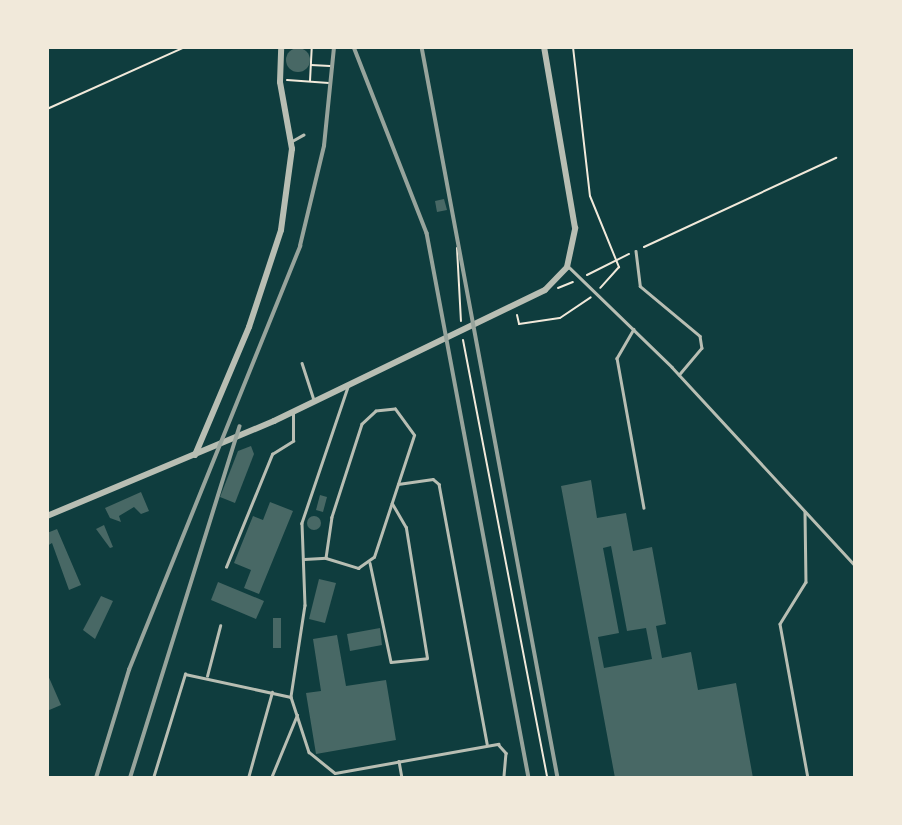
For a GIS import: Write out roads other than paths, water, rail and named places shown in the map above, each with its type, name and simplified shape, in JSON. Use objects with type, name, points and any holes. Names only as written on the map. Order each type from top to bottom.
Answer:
[{"type":"street","points":[[195,455],[268,274],[284,215],[292,141],[279,79],[281,47]]},
{"type":"street","points":[[47,516],[293,412],[461,333],[545,290],[566,267],[575,228],[544,47]]},
{"type":"lane","points":[[292,141],[303,135]]},
{"type":"lane","points":[[636,251],[640,286],[700,336],[702,348],[678,374]]},
{"type":"lane","points":[[566,267],[634,329],[678,374],[855,565]]},
{"type":"lane","points":[[634,329],[617,358],[645,508]]},
{"type":"lane","points":[[302,363],[315,402]]},
{"type":"lane","points":[[348,387],[302,523],[305,605],[292,697],[297,715],[317,765],[335,773],[488,745],[505,748],[503,778]]},
{"type":"lane","points":[[326,558],[332,517],[362,424],[383,408],[405,415],[413,426],[392,504],[370,563],[391,662],[427,658],[407,528],[392,504]]},
{"type":"lane","points":[[226,567],[272,454],[293,441],[293,412]]},
{"type":"lane","points":[[398,484],[433,479],[439,484],[488,745]]},
{"type":"lane","points":[[805,512],[806,582],[780,624],[808,778]]},
{"type":"lane","points":[[304,559],[326,558],[358,568],[370,563]]},
{"type":"lane","points":[[207,676],[220,626]]},
{"type":"lane","points":[[153,778],[184,677],[207,676],[292,697]]},
{"type":"lane","points":[[247,778],[272,692]]},
{"type":"lane","points":[[271,778],[297,715]]},
{"type":"lane","points":[[399,761],[402,778]]},
{"type":"lane","points":[[334,778],[335,773]]},
{"type":"railway","points":[[96,778],[129,670],[300,246],[324,146],[334,47]]},
{"type":"railway","points":[[354,47],[427,233],[529,778]]},
{"type":"railway","points":[[422,47],[558,778]]},
{"type":"railway","points":[[130,778],[239,427]]}]
